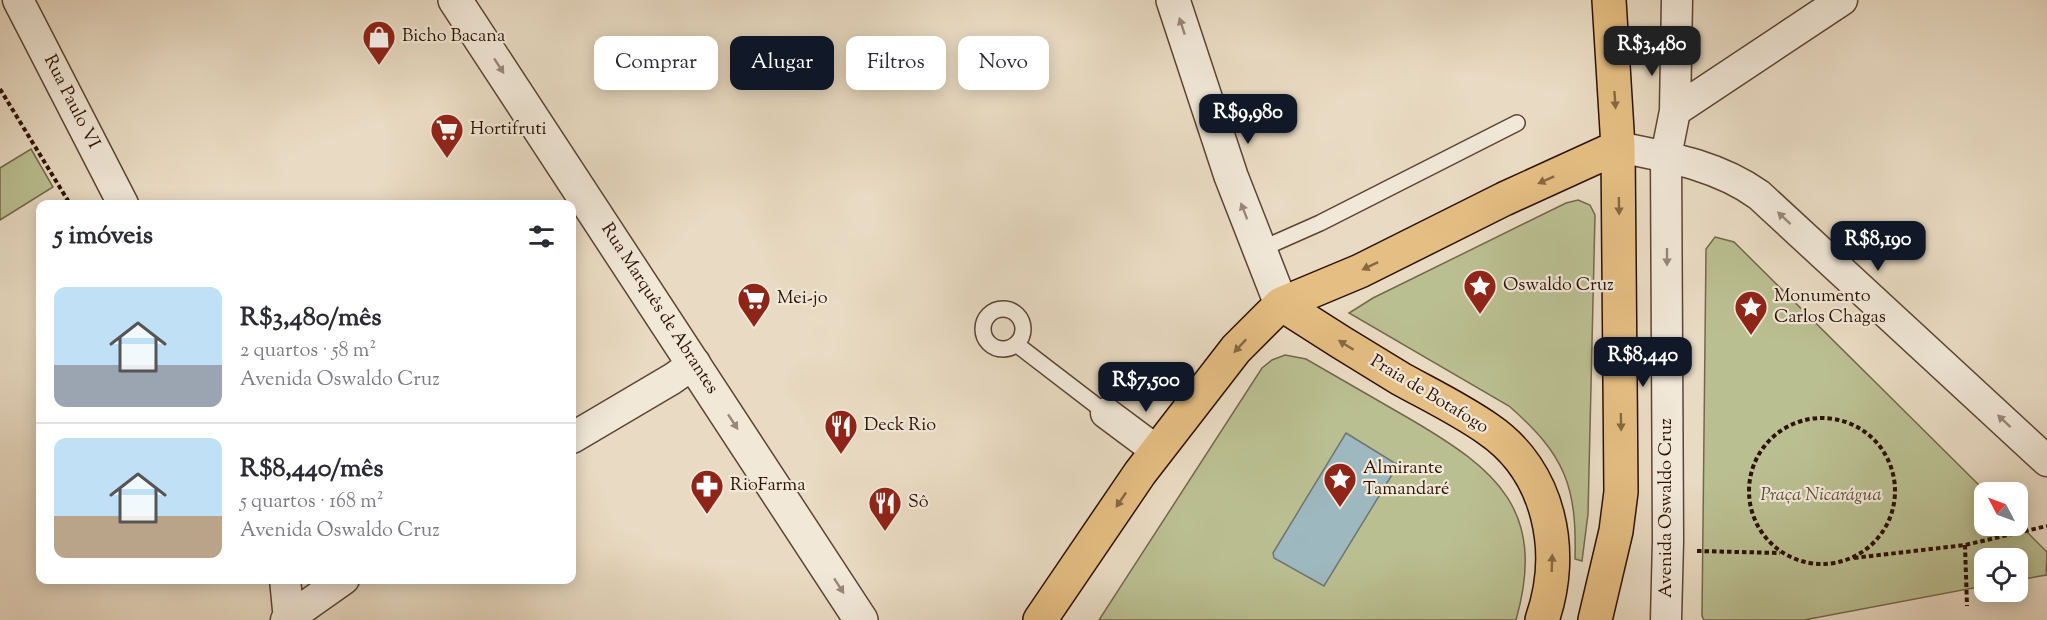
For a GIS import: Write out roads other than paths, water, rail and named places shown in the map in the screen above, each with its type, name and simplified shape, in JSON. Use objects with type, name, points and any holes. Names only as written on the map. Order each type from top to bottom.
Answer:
[{"type":"main road","points":[[1595,620],[1616,531],[1621,492],[1618,147],[1609,0]]},
{"type":"main road","points":[[1041,620],[1157,451],[1236,349],[1281,304],[1360,271],[1504,199],[1618,147]]},
{"type":"main road","name":"Praia de Botafogo","points":[[1281,304],[1371,361],[1489,429],[1522,458],[1541,492],[1552,528],[1553,567],[1542,620]]},
{"type":"street","name":"Rua Paulo VI","points":[[18,0],[121,200]]},
{"type":"street","name":"Rua Marquês de Abrantes","points":[[455,0],[695,363],[861,620]]},
{"type":"street","points":[[1173,0],[1231,176],[1281,304]]},
{"type":"street","name":"Avenida Oswaldo Cruz","points":[[1666,620],[1668,550],[1666,156],[1675,111],[1677,0]]},
{"type":"street","points":[[1675,111],[1842,0]]},
{"type":"street","points":[[1618,147],[1666,156],[1718,171],[1736,179],[1759,195],[2047,461]]},
{"type":"street","points":[[576,436],[695,363]]},
{"type":"street","points":[[1106,413],[1157,451]]},
{"type":"street","points":[[285,584],[288,619]]},
{"type":"street","points":[[288,619],[337,584]]},
{"type":"lane","points":[[1259,250],[1320,223],[1517,123]]},
{"type":"lane","points":[[1016,344],[1106,413]]},
{"type":"water","points":[[1346,433],[1398,465],[1324,586],[1274,558],[1273,553]]},
{"type":"place","name":"Bicho Bacana","points":[[379,66]]},
{"type":"place","name":"Hortifruti","points":[[447,159]]},
{"type":"place","name":"Oswaldo Cruz","points":[[1480,315]]},
{"type":"place","name":"Mei-jo","points":[[754,328]]},
{"type":"place","name":"Monumento Carlos Chagas","points":[[1751,336]]},
{"type":"place","name":"Deck Rio","points":[[841,455]]},
{"type":"place","name":"Almirante Tamandaré","points":[[1340,508]]},
{"type":"place","name":"RioFarma","points":[[707,515]]},
{"type":"place","name":"Sô","points":[[885,532]]},
{"type":"park label","name":"Praça Nicarágua","points":[[1821,496]]}]
